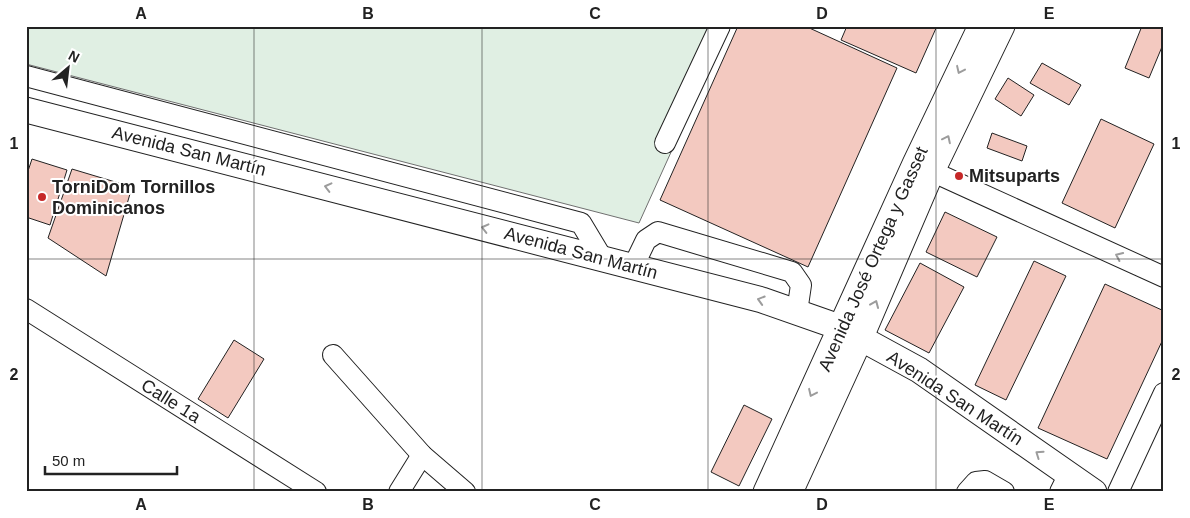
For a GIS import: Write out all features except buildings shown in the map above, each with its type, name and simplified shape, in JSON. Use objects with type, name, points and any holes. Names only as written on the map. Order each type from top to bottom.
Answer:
[{"type":"main road","name":"Avenida José Ortega y Gasset","points":[[790,492],[851,333],[924,167],[981,26]]},
{"type":"main road","name":"Avenida José Ortega y Gasset","points":[[924,167],[1002,26]]},
{"type":"main road","name":"Avenida San Martín","points":[[26,110],[602,258],[762,300],[796,312],[851,333],[919,370],[1064,483],[1094,492]]},
{"type":"main road","name":"Avenida José Ortega y Gasset","points":[[766,492],[851,333]]},
{"type":"street","points":[[665,143],[720,26]]},
{"type":"street","points":[[26,76],[581,223],[602,258]]},
{"type":"street","points":[[924,167],[1164,277]]},
{"type":"street","points":[[633,267],[646,240],[658,232],[792,272],[801,285],[796,312]]},
{"type":"street","name":"Calle 1a","points":[[26,309],[316,492]]},
{"type":"street","points":[[333,355],[422,455],[465,492]]},
{"type":"street","points":[[1118,492],[1164,393]]},
{"type":"street","points":[[399,492],[422,455]]},
{"type":"street","points":[[967,492],[976,482],[985,481],[1004,492]]},
{"type":"green space","points":[[26,26],[728,26],[639,223],[26,64]]},
{"type":"place","name":"Mitsuparts","points":[[959,176]]},
{"type":"place","name":"TorniDom Tornillos Dominicanos","points":[[42,197]]}]
